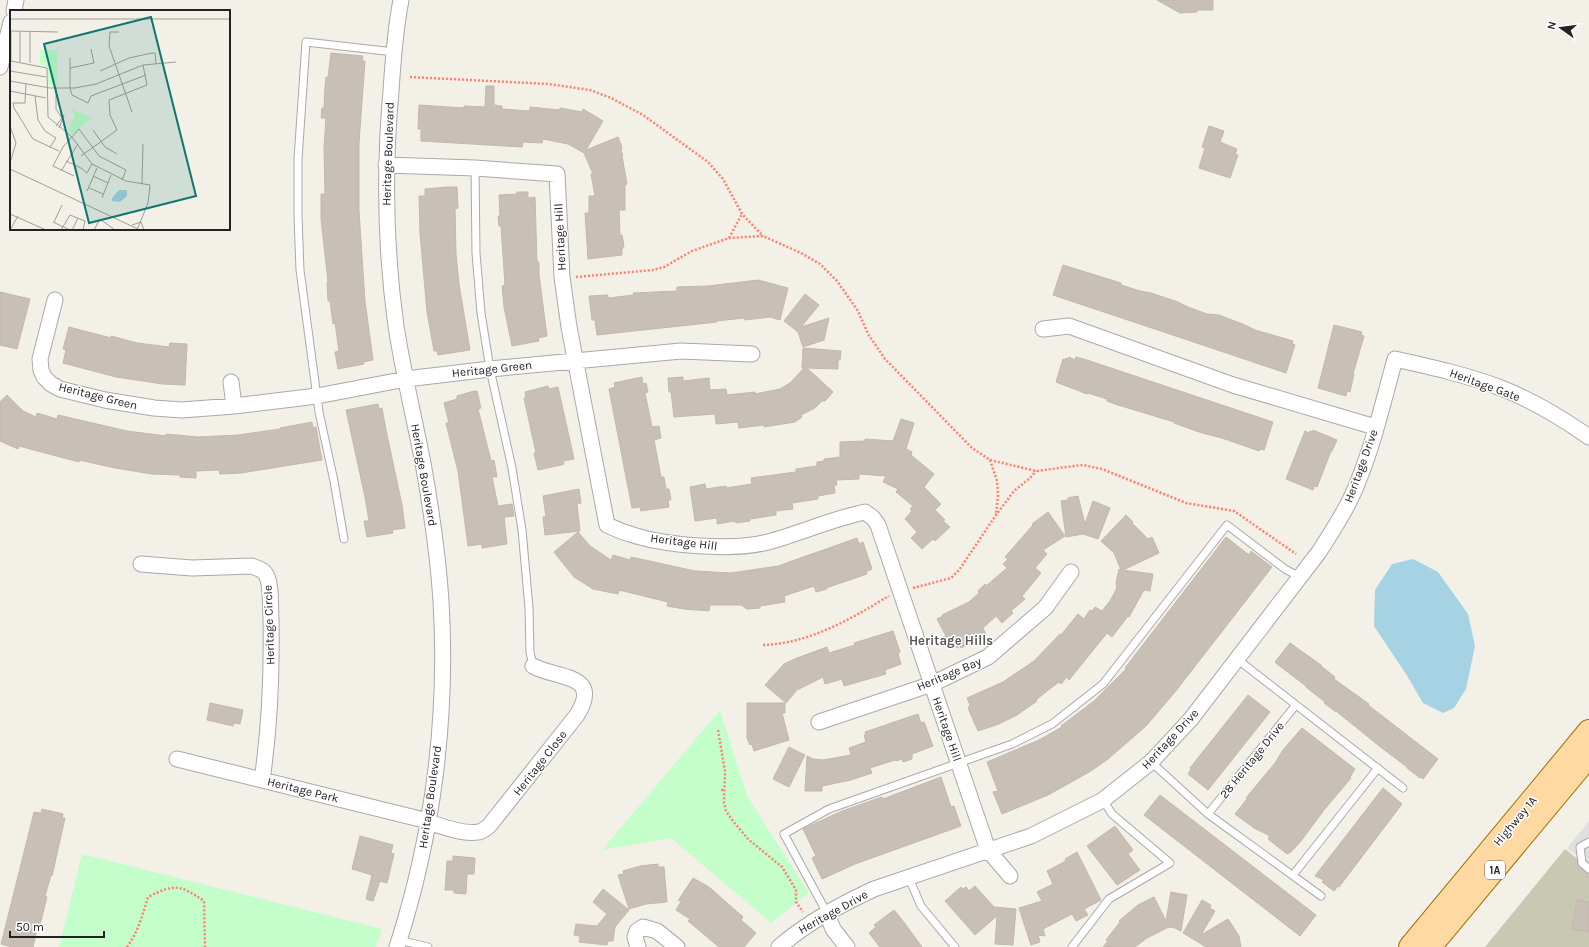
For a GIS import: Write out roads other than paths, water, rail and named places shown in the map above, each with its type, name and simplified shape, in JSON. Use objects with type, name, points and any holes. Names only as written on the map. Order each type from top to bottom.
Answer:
[{"type":"main road","name":"Highway 1A","points":[[1410,947],[1589,731]]},
{"type":"main road","name":"Highway 1A","points":[[1430,947],[1589,756]]},
{"type":"street","points":[[14,10],[16,0]]},
{"type":"street","name":"Heritage Boulevard","points":[[398,943],[414,889],[428,822],[438,745],[442,659],[441,600],[432,517],[396,327],[389,272],[386,219],[386,165],[394,52],[401,0]]},
{"type":"street","points":[[0,67],[10,26]]},
{"type":"street","name":"Heritage Hill","points":[[386,165],[475,168],[557,174],[562,277],[575,361],[593,446],[607,525],[630,535],[671,543],[730,547],[767,542],[865,512],[873,518],[878,525],[988,850],[1010,876]]},
{"type":"street","name":"Heritage Green","points":[[55,300],[40,359],[41,370],[44,377],[51,384],[60,389],[105,400],[154,408],[182,410],[234,406],[317,396],[406,379],[490,369],[681,351],[752,354]]},
{"type":"street","points":[[1043,329],[1069,326],[1233,385],[1375,427]]},
{"type":"street","name":"Heritage Drive","points":[[779,947],[794,934],[827,913],[874,889],[1031,836],[1103,800],[1151,762],[1191,719],[1300,577],[1337,524],[1350,500],[1361,474],[1395,359]]},
{"type":"street","name":"Heritage Gate","points":[[1395,359],[1439,369],[1502,388],[1545,410],[1589,437]]},
{"type":"street","points":[[231,382],[234,406]]},
{"type":"street","name":"Heritage Circle","points":[[141,564],[192,568],[252,566],[266,573],[270,592],[271,692],[262,780]]},
{"type":"street","name":"Heritage Bay","points":[[819,722],[932,684],[988,657],[1045,608],[1072,572]]},
{"type":"street","name":"Heritage Close","points":[[428,822],[462,831],[472,832],[478,832],[489,826],[577,715],[584,701],[585,692],[582,686],[578,682],[566,676],[539,670],[533,666]]},
{"type":"street","name":"Heritage Park","points":[[177,759],[428,822]]},
{"type":"street","points":[[827,913],[834,929],[847,947]]},
{"type":"street","points":[[638,947],[635,937],[637,931],[643,927],[657,931],[677,947]]},
{"type":"lane","points":[[344,539],[334,481],[319,412],[300,270],[298,159],[306,42],[394,52]]},
{"type":"lane","points":[[475,168],[476,253],[481,313],[490,369],[512,468],[522,530],[529,608],[530,652],[533,666]]},
{"type":"lane","points":[[827,913],[784,834],[829,809],[1012,744],[1052,724],[1103,684],[1227,525],[1285,569],[1300,577]]},
{"type":"lane","points":[[1236,659],[1403,788]]},
{"type":"lane","name":"28 Heritage Drive","points":[[1208,814],[1295,706]]},
{"type":"lane","points":[[1151,762],[1208,814],[1321,896]]},
{"type":"lane","points":[[1293,875],[1378,768]]},
{"type":"lane","points":[[1072,947],[1109,898],[1170,863],[1112,814],[1103,800]]},
{"type":"lane","points":[[1589,842],[1580,847],[1582,863],[1589,869]]},
{"type":"lane","points":[[908,878],[921,906],[955,947]]},
{"type":"lane","points":[[398,943],[428,947]]},
{"type":"water","points":[[1413,559],[1438,572],[1468,614],[1475,646],[1466,689],[1454,708],[1443,713],[1423,703],[1406,674],[1374,626],[1375,590],[1392,564]]},
{"type":"district","name":"Heritage Hills","points":[[951,640]]}]
